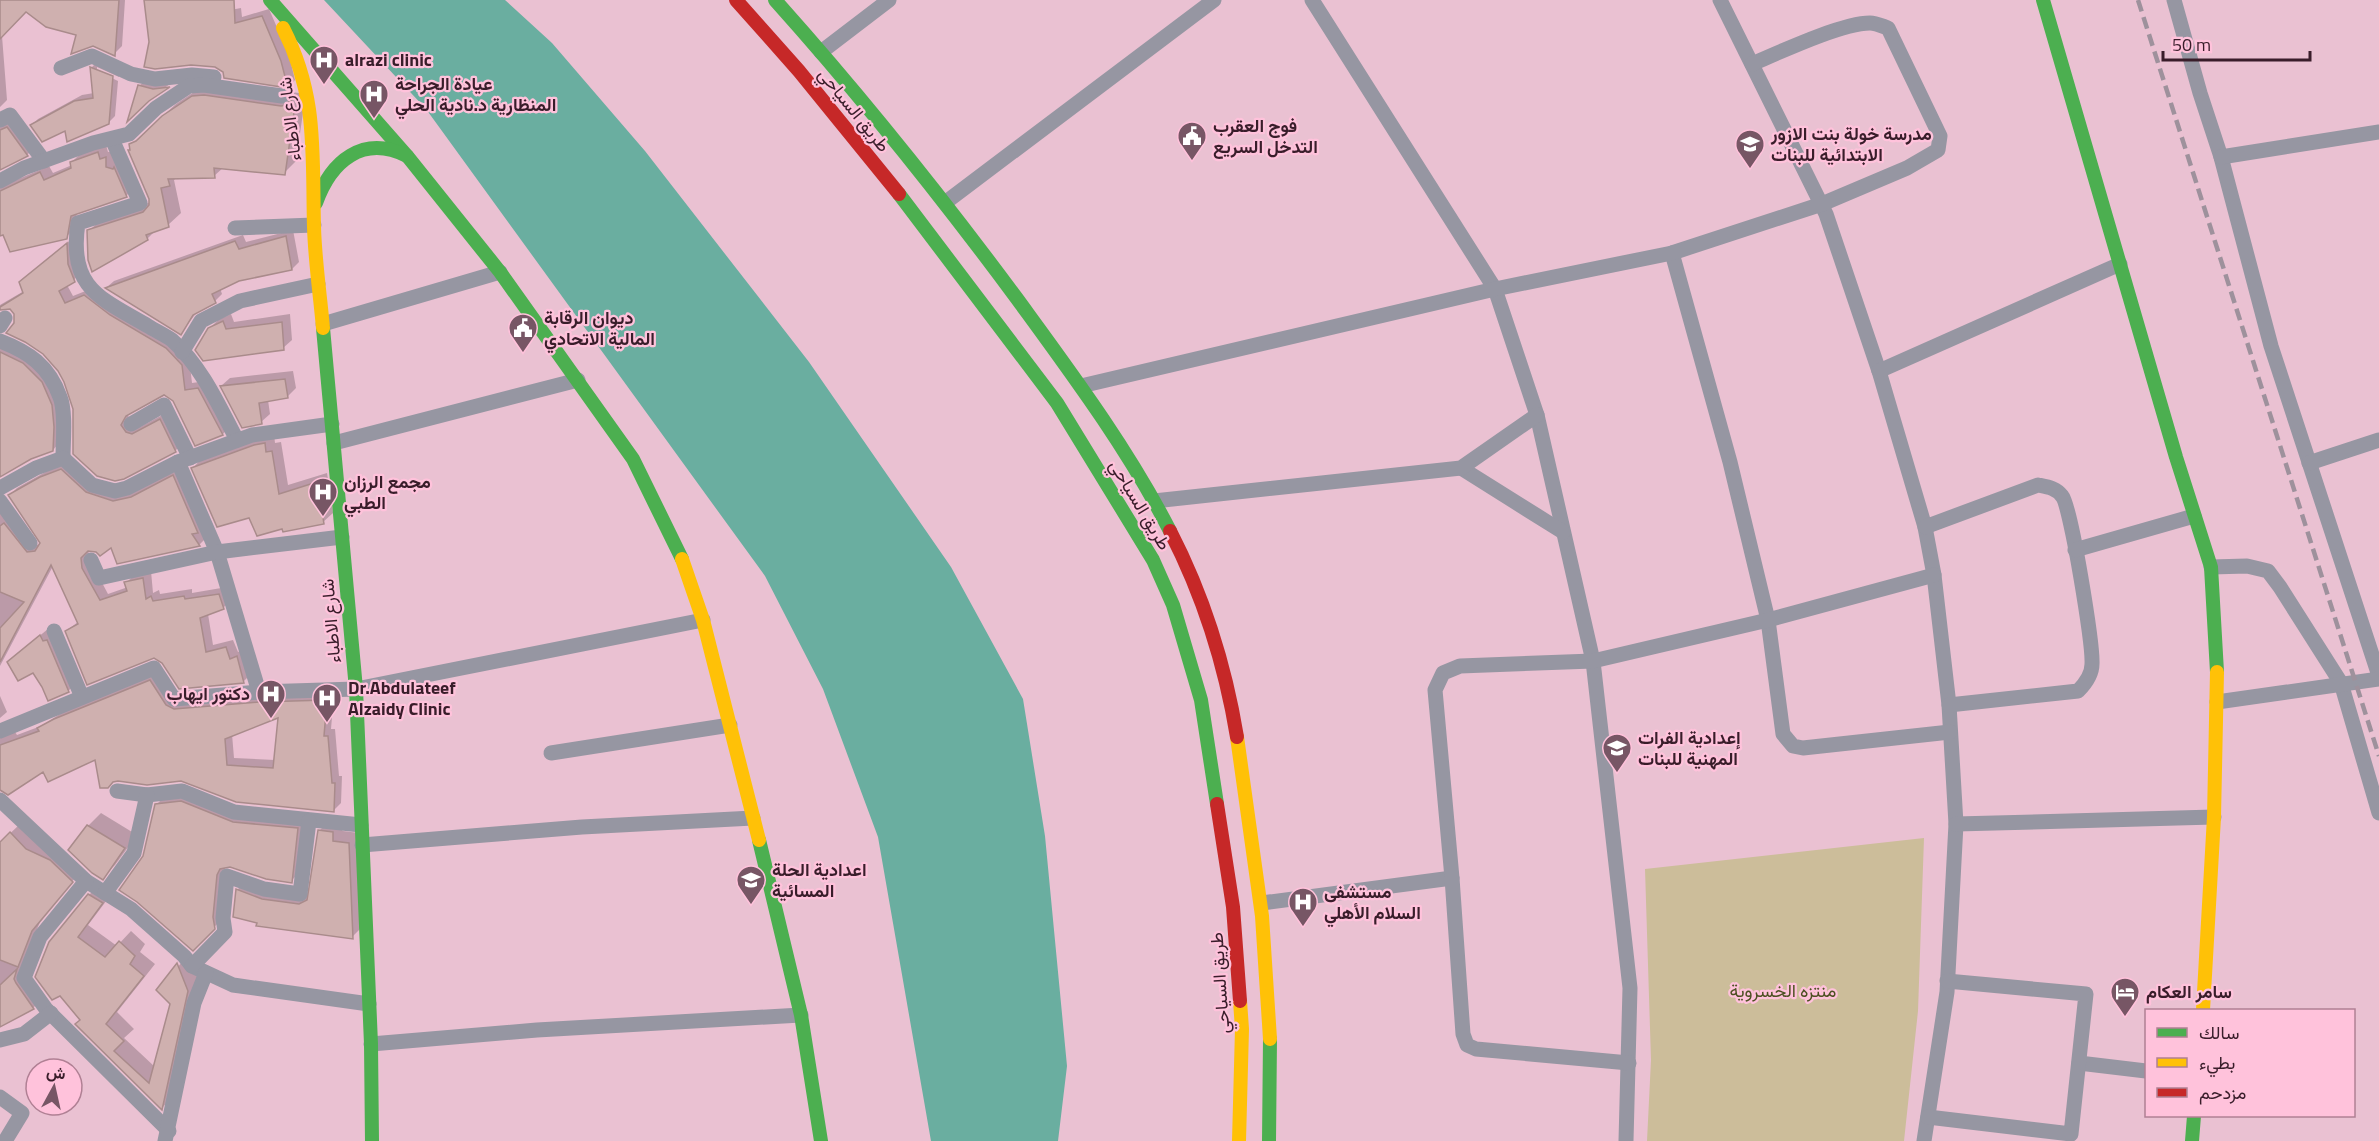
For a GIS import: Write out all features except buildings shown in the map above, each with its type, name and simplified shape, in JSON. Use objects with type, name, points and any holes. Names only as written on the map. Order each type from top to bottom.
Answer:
[{"type":"street","points":[[268,0],[408,157],[500,272],[633,459],[681,555],[703,620],[801,1015],[821,1141]]},
{"type":"street","name":"شارع الاطباء","points":[[268,0],[302,66],[313,143],[314,225],[318,284],[356,689],[371,1044],[372,1141]]},
{"type":"street","name":"طريق السياحي","points":[[736,0],[799,71],[921,220],[1057,403],[1153,560],[1180,627],[1230,694],[1262,903],[1272,1029],[1269,1141]]},
{"type":"street","name":"طريق السياحي","points":[[775,0],[945,202],[1081,386],[1154,501],[1179,547],[1208,617],[1201,700],[1234,917],[1242,1029],[1239,1141]]},
{"type":"street","points":[[821,52],[889,0]]},
{"type":"street","points":[[945,202],[1214,0]]},
{"type":"street","points":[[1312,0],[1495,289],[1537,415],[1593,661],[1630,988],[1626,1141]]},
{"type":"street","points":[[1720,0],[1822,204],[1879,371],[1925,527],[1934,575],[1949,705],[1956,824],[1947,981],[1924,1141]]},
{"type":"street","points":[[2043,0],[2194,516],[2211,567],[2217,702],[2214,817],[2203,1009]]},
{"type":"street","points":[[2174,0],[2221,157],[2271,346],[2379,678],[2217,702]]},
{"type":"street","points":[[1081,386],[1495,289],[1672,253],[1822,204],[1907,168],[1938,150],[1940,136],[1888,28],[1873,23],[1856,24],[1752,64]]},
{"type":"street","points":[[61,68],[92,56],[131,74],[155,79],[192,75],[235,80],[242,89]]},
{"type":"street","points":[[0,182],[24,168],[93,143],[129,134],[156,108],[189,86],[204,85],[242,89],[282,96]]},
{"type":"street","points":[[0,120],[10,115],[44,161]]},
{"type":"street","points":[[2221,157],[2379,132]]},
{"type":"street","points":[[112,139],[140,203],[78,224],[77,268],[99,299],[172,340],[206,380],[237,440]]},
{"type":"street","points":[[870,158],[882,158],[894,149],[896,142]]},
{"type":"street","name":"شارع الاطباء","points":[[314,208],[326,180],[339,164],[358,152],[377,147],[390,148],[408,157]]},
{"type":"street","points":[[235,228],[314,225]]},
{"type":"street","points":[[949,258],[956,244],[973,239]]},
{"type":"street","points":[[1672,253],[1730,462],[1768,620],[1783,734],[1793,746],[1803,748],[1950,732]]},
{"type":"street","points":[[1879,371],[2120,264]]},
{"type":"street","points":[[323,324],[500,272]]},
{"type":"street","points":[[182,352],[201,321],[240,301],[318,284]]},
{"type":"street","points":[[0,341],[24,350],[43,368],[61,398],[63,458],[92,485],[115,491],[127,488],[184,460],[252,435],[332,424]]},
{"type":"street","points":[[334,443],[578,380]]},
{"type":"street","points":[[131,424],[164,405],[216,552],[259,692]]},
{"type":"street","points":[[1154,501],[1461,468],[1537,415]]},
{"type":"street","points":[[2309,463],[2379,440]]},
{"type":"street","points":[[0,488],[36,468],[63,458]]},
{"type":"street","points":[[1461,468],[1563,532]]},
{"type":"street","points":[[1925,527],[2038,485],[2054,488],[2064,497],[2076,550],[2091,646],[2092,666],[2087,682],[2078,691],[1949,705]]},
{"type":"street","points":[[0,501],[30,543]]},
{"type":"street","points":[[2076,550],[2194,516]]},
{"type":"street","points":[[91,560],[99,578],[216,552],[342,537]]},
{"type":"street","points":[[2211,567],[2247,566],[2268,571],[2280,587],[2341,683],[2379,813]]},
{"type":"street","points":[[1629,1063],[1476,1049],[1467,1044],[1462,1034],[1452,878],[1435,690],[1443,673],[1460,666],[1593,661],[1768,620],[1934,575]]},
{"type":"street","points":[[1180,627],[1193,629],[1200,627],[1206,624],[1208,617]]},
{"type":"street","points":[[0,731],[154,668],[174,699],[259,692],[356,689],[703,620]]},
{"type":"street","points":[[54,631],[82,697]]},
{"type":"street","points":[[551,753],[730,725]]},
{"type":"street","points":[[117,791],[147,795],[182,791],[234,812],[361,825]]},
{"type":"street","points":[[105,893],[134,853],[147,795]]},
{"type":"street","points":[[0,800],[86,881],[131,909],[199,970],[241,987],[369,1004]]},
{"type":"street","points":[[1956,824],[2214,817]]},
{"type":"street","points":[[362,845],[582,827],[753,818]]},
{"type":"street","points":[[167,1136],[199,970],[225,932],[223,918],[227,876],[264,889],[300,894],[309,821]]},
{"type":"street","points":[[1262,903],[1452,878]]},
{"type":"street","points":[[86,881],[40,938],[24,978],[51,1014],[167,1136]]},
{"type":"street","points":[[1928,1117],[2070,1134],[2086,994],[1947,981]]},
{"type":"street","points":[[0,1040],[24,1034],[51,1014]]},
{"type":"street","points":[[371,1044],[537,1030],[801,1015]]},
{"type":"street","points":[[2079,1063],[2145,1071]]},
{"type":"street","points":[[0,1097],[22,1113],[5,1141]]},
{"type":"street","points":[[2192,1141],[2194,1117]]},
{"type":"green space","name":"منتزه الخسروية","points":[[1924,838],[1918,1011],[1904,1141],[1647,1141],[1651,1060],[1645,869]]},
{"type":"shaded area","points":[[324,0],[505,0],[552,43],[645,151],[809,362],[951,567],[1023,699],[1045,836],[1067,1066],[1058,1141],[931,1141],[878,837],[823,689],[765,576],[426,109]]},
{"type":"railway","points":[[2138,0],[2379,756]]},
{"type":"traffic: fast","points":[[270,0],[408,157],[500,272],[633,459],[682,559]]},
{"type":"traffic: fast","points":[[775,0],[900,147],[1018,300],[1118,441],[1170,531]]},
{"type":"traffic: fast","points":[[2043,0],[2176,457],[2211,567],[2217,672]]},
{"type":"traffic: fast","points":[[316,203],[330,175],[351,156],[363,150],[376,148],[391,150],[407,156]]},
{"type":"traffic: fast","points":[[899,194],[1057,403],[1153,560],[1173,605],[1201,700],[1217,804]]},
{"type":"traffic: fast","points":[[323,328],[356,689],[371,1044],[372,1141]]},
{"type":"traffic: fast","points":[[759,840],[801,1015],[821,1141]]},
{"type":"traffic: fast","points":[[1269,1141],[1270,1039]]},
{"type":"traffic: fast","points":[[2192,1141],[2194,1117]]},
{"type":"traffic: slow","points":[[283,28],[294,53],[308,101],[313,149],[316,265],[323,328]]},
{"type":"traffic: slow","points":[[682,559],[703,620],[759,840]]},
{"type":"traffic: slow","points":[[2203,1009],[2214,817],[2217,672]]},
{"type":"traffic: slow","points":[[1237,737],[1262,916],[1270,1039]]},
{"type":"traffic: slow","points":[[1239,1141],[1242,1029],[1240,1001]]},
{"type":"traffic: jam","points":[[736,0],[799,71],[899,194]]},
{"type":"traffic: jam","points":[[1170,531],[1193,581],[1212,631],[1237,737]]},
{"type":"traffic: jam","points":[[1217,804],[1233,907],[1240,1001]]},
{"type":"place","name":"alrazi clinic","points":[[324,86]]},
{"type":"place","name":"عيادة الجراحة المنظارية د.نادية الحلي","points":[[374,120]]},
{"type":"place","name":"فوج العقرب التدخل السريع","points":[[1192,162]]},
{"type":"place","name":"مدرسة خولة بنت الازور الابتدائية للبنات","points":[[1750,170]]},
{"type":"place","name":"ديوان الرقابة المالية الاتحادي","points":[[523,354]]},
{"type":"place","name":"مجمع الرزان الطبي","points":[[323,518]]},
{"type":"place","name":"دكتور ايهاب","points":[[271,720]]},
{"type":"place","name":"Dr.Abdulateef Alzaidy Clinic","points":[[327,724]]},
{"type":"place","name":"إعدادية الفرات المهنية للبنات","points":[[1617,774]]},
{"type":"place","name":"اعدادية الحلة المسائية","points":[[751,906]]},
{"type":"place","name":"مستشفى السلام الأهلي","points":[[1303,928]]},
{"type":"place","name":"سامر العكام","points":[[2125,1018]]}]
